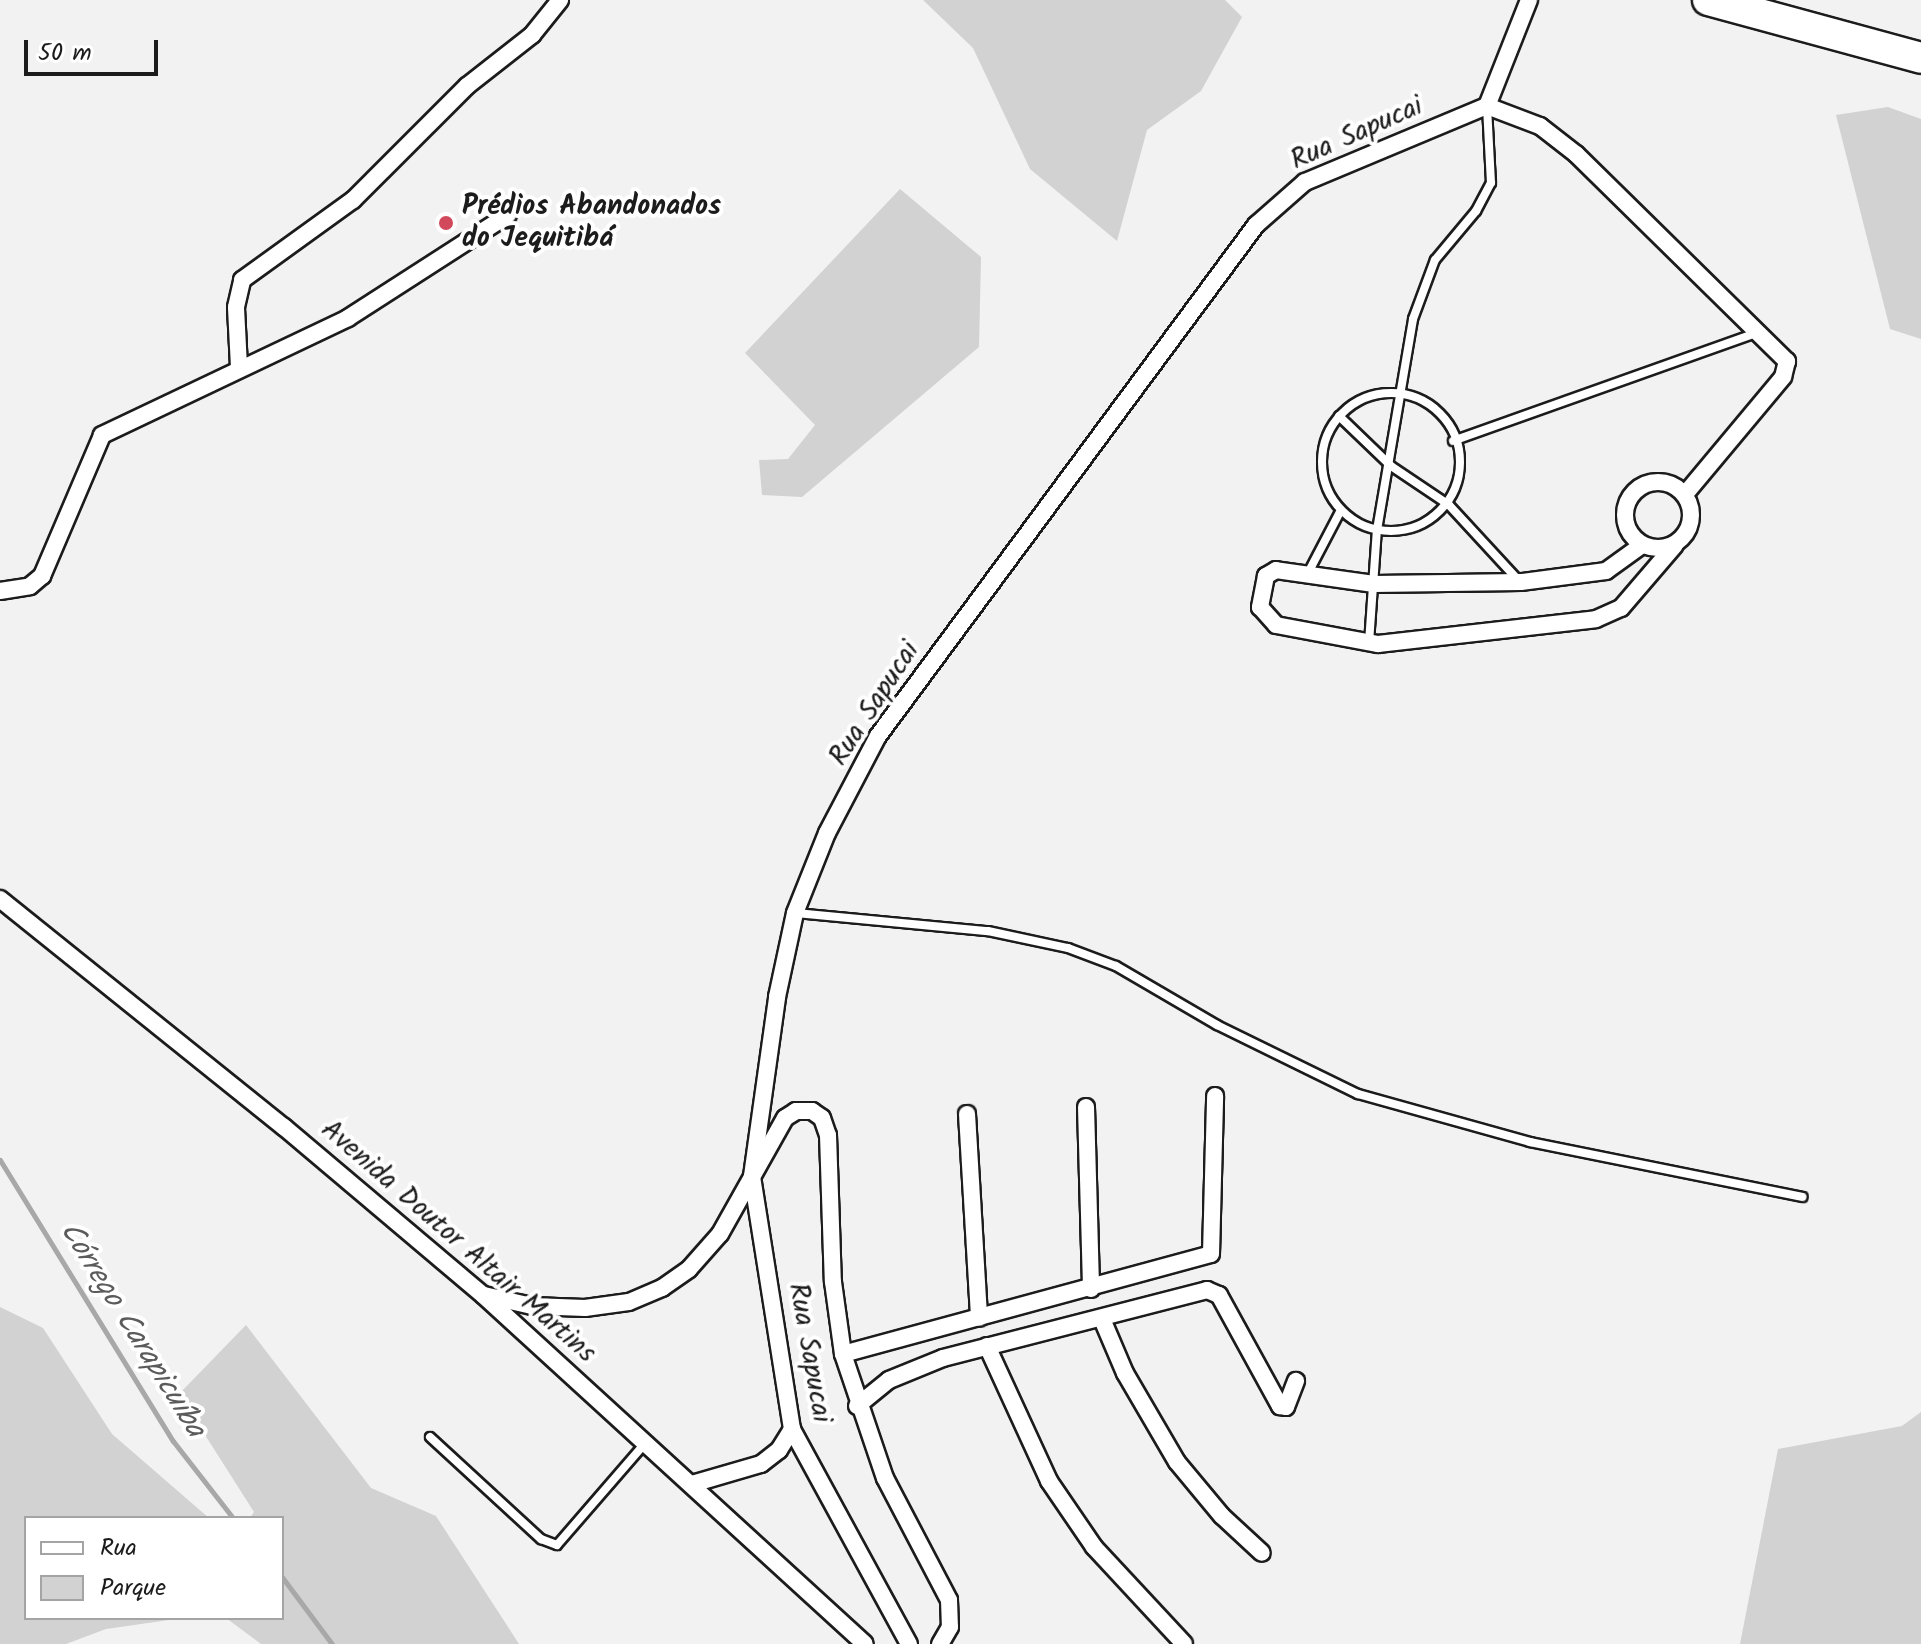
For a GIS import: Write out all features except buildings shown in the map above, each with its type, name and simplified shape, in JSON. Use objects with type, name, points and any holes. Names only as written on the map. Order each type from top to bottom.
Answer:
[{"type":"highway","points":[[1708,0],[1921,58]]},
{"type":"street","points":[[239,367],[236,307],[242,280],[353,200],[467,86],[532,35],[560,0]]},
{"type":"street","points":[[1529,0],[1487,106],[1540,126],[1576,154],[1784,356],[1787,371],[1685,494],[1690,527],[1675,545],[1621,608],[1596,619],[1369,643],[1276,625],[1265,618],[1260,607],[1266,576],[1285,569],[1374,584],[1521,582],[1606,571],[1642,545],[1675,545]]},
{"type":"street","name":"Rua Sapucai","points":[[909,1644],[792,1429],[752,1176],[777,997],[795,913],[827,833],[878,736],[1256,225],[1305,182],[1487,106]]},
{"type":"street","points":[[0,591],[30,586],[42,576],[102,435],[239,367],[348,318],[508,215]]},
{"type":"street","points":[[1642,545],[1628,528],[1630,497],[1657,482],[1685,494]]},
{"type":"street","name":"Avenida Doutor Altair Martins","points":[[0,899],[284,1127],[483,1295],[647,1440],[865,1644]]},
{"type":"street","points":[[843,1354],[1211,1254],[1215,1096]]},
{"type":"street","points":[[1086,1107],[1091,1289]]},
{"type":"street","points":[[483,1295],[532,1306],[585,1308],[629,1302],[662,1288],[689,1269],[720,1234],[785,1118],[796,1111],[812,1111],[822,1118],[828,1135],[833,1282],[843,1354],[857,1406],[885,1478],[949,1600],[950,1627],[940,1644]]},
{"type":"street","points":[[967,1114],[979,1318]]},
{"type":"street","points":[[857,1406],[900,1375],[987,1346],[1213,1291],[1280,1406],[1286,1407],[1296,1381]]},
{"type":"street","points":[[1102,1319],[1125,1373],[1177,1462],[1222,1516],[1262,1553]]},
{"type":"street","points":[[987,1346],[1049,1481],[1094,1547],[1184,1644]]},
{"type":"street","points":[[692,1484],[761,1464],[779,1450],[792,1429]]},
{"type":"lane","points":[[1369,643],[1377,530],[1422,288],[1435,260],[1481,205],[1491,183],[1487,106]]},
{"type":"lane","points":[[1453,441],[1759,333]]},
{"type":"lane","points":[[1401,390],[1436,413],[1453,441],[1457,484],[1449,505],[1411,529],[1377,530],[1341,510],[1323,471],[1323,452],[1339,416],[1367,395],[1401,390]]},
{"type":"lane","points":[[1339,416],[1391,466],[1449,505],[1521,582]]},
{"type":"lane","points":[[1308,573],[1341,510]]},
{"type":"lane","points":[[795,913],[988,931],[1068,948],[1116,966],[1217,1025],[1358,1094],[1530,1142],[1802,1197]]},
{"type":"lane","points":[[430,1437],[541,1539],[557,1545],[647,1440]]},
{"type":"green space","points":[[923,0],[1225,0],[1242,17],[1201,91],[1147,130],[1117,241],[1030,169],[973,48]]},
{"type":"green space","points":[[1888,107],[1921,119],[1921,339],[1890,329],[1836,115]]},
{"type":"green space","points":[[900,189],[981,257],[979,347],[802,497],[762,495],[759,460],[788,459],[815,425],[745,353]]},
{"type":"green space","points":[[0,1307],[43,1328],[112,1434],[207,1516],[24,1516],[24,1620],[169,1620],[106,1629],[66,1644],[0,1644]]},
{"type":"green space","points":[[246,1325],[371,1488],[436,1516],[519,1644],[261,1644],[229,1620],[284,1620],[284,1516],[251,1516],[254,1512],[179,1394]]},
{"type":"green space","points":[[1921,1412],[1921,1644],[1740,1644],[1778,1449],[1902,1426]]},
{"type":"waterway","name":"Córrego Carapicuíba","points":[[0,1160],[173,1441],[231,1516]]},
{"type":"waterway","name":"Córrego Carapicuíba","points":[[284,1580],[332,1644]]},
{"type":"place","name":"Prédios Abandonados do Jequitibá","points":[[446,223]]}]
